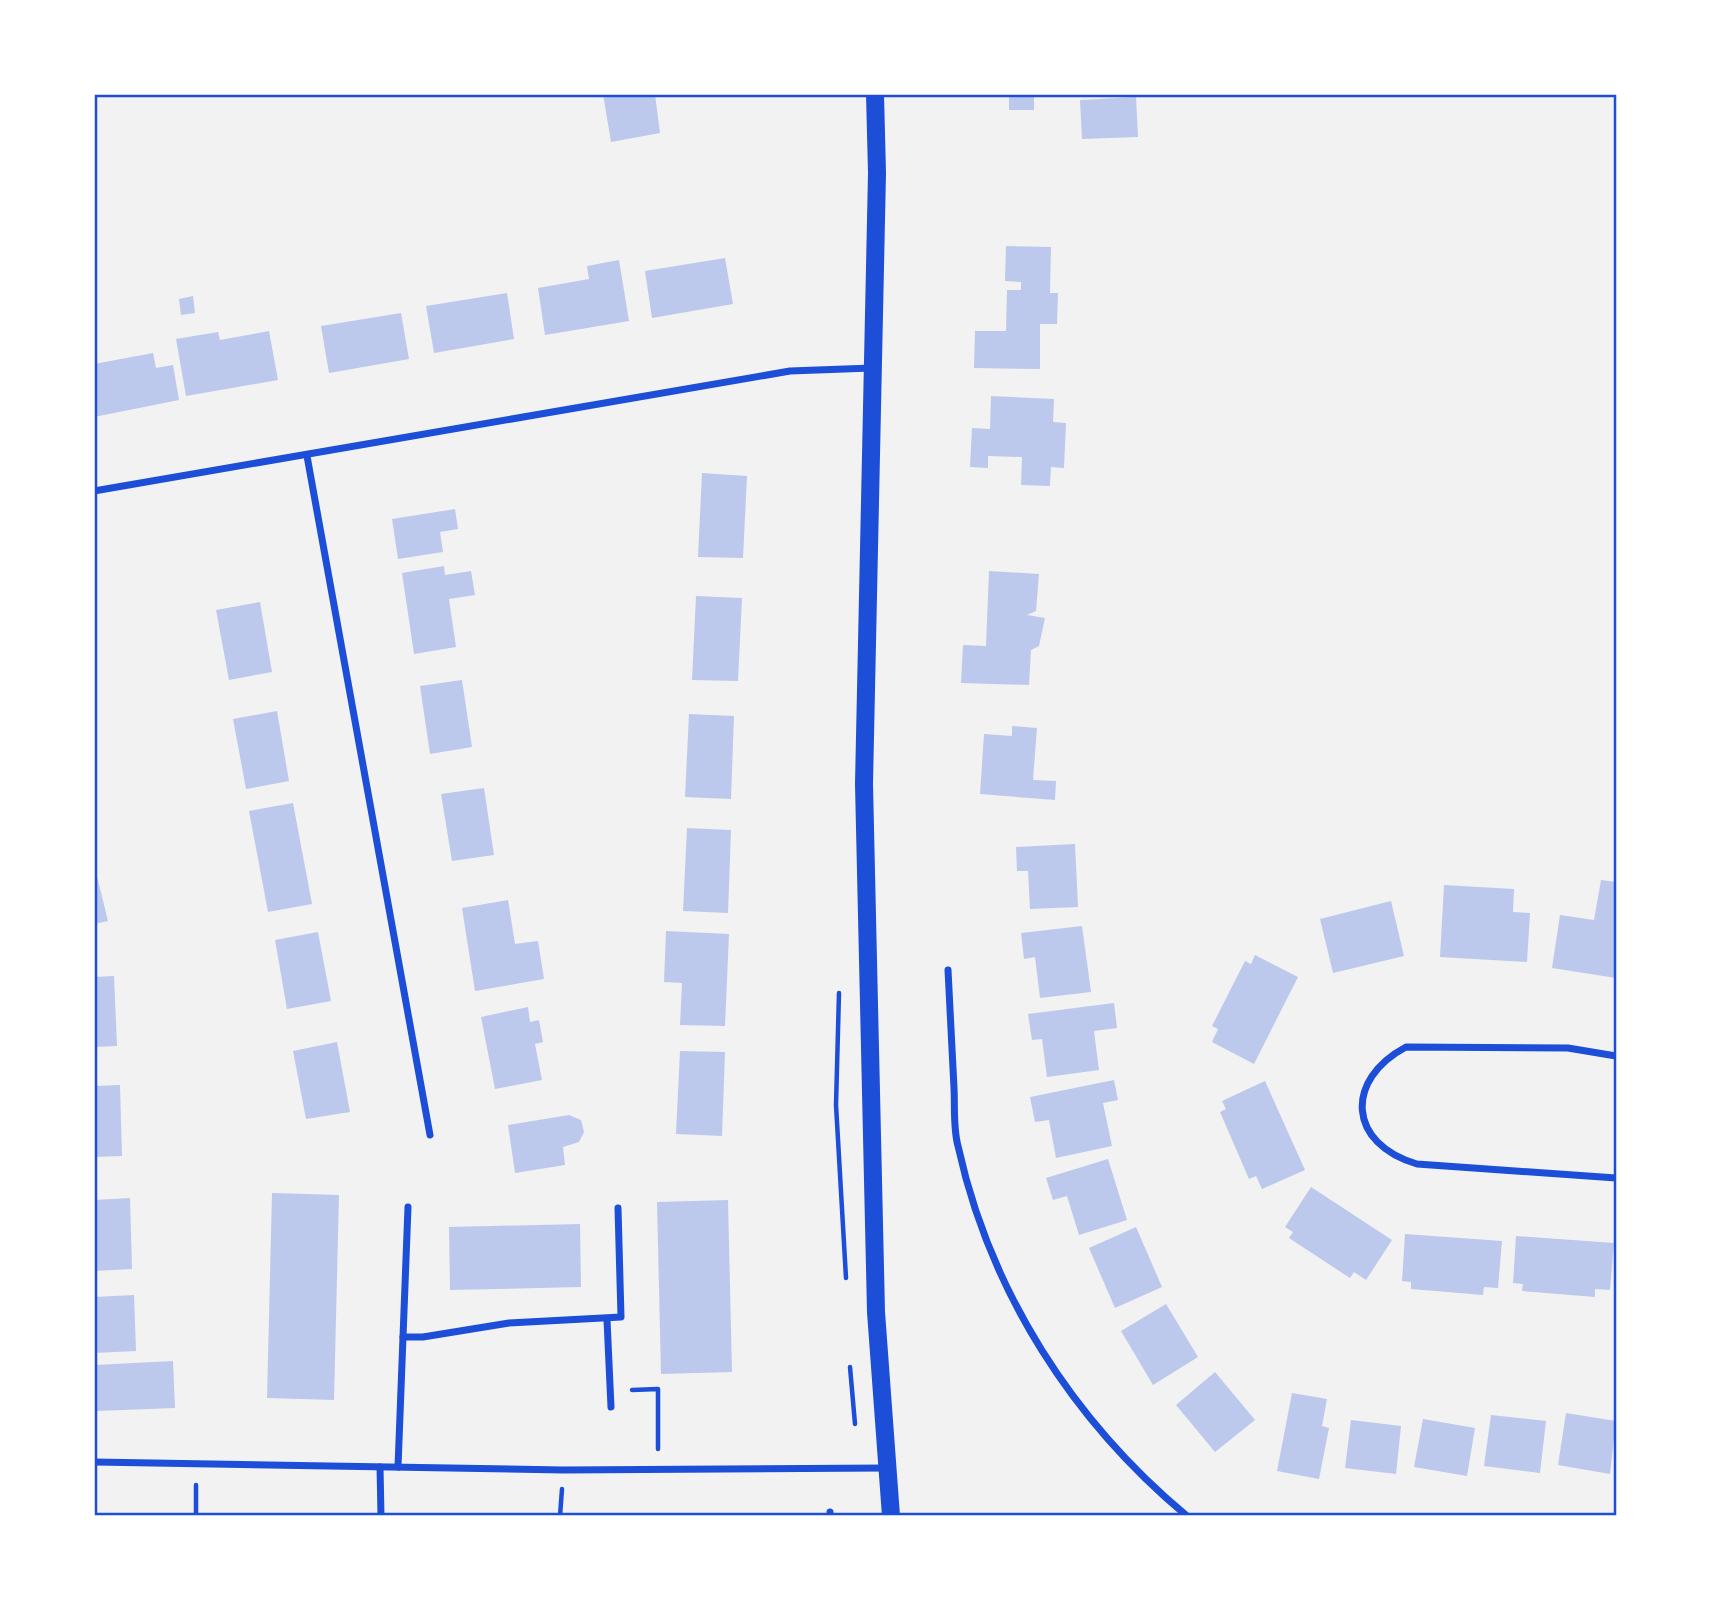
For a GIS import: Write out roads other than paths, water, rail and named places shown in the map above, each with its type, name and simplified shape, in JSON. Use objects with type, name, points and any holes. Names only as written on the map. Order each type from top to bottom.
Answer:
[{"type":"main road","points":[[875,94],[877,173],[864,784],[876,1312],[891,1516]]},
{"type":"street","points":[[94,491],[790,371],[873,368]]},
{"type":"street","points":[[307,456],[429,1135]]},
{"type":"street","points":[[948,970],[957,1144],[988,1238],[1018,1312],[1043,1357],[1111,1446],[1186,1516]]},
{"type":"street","points":[[1616,1056],[1568,1048],[1406,1047],[1386,1057],[1371,1074],[1363,1093],[1363,1113],[1367,1130],[1378,1145],[1396,1158],[1417,1164],[1616,1178]]},
{"type":"street","points":[[398,1467],[408,1207]]},
{"type":"street","points":[[403,1337],[423,1338],[509,1323],[607,1320],[621,1317],[618,1208]]},
{"type":"street","points":[[607,1320],[611,1408]]},
{"type":"street","points":[[94,1462],[659,1470],[887,1468]]},
{"type":"street","points":[[380,1467],[382,1516]]}]
